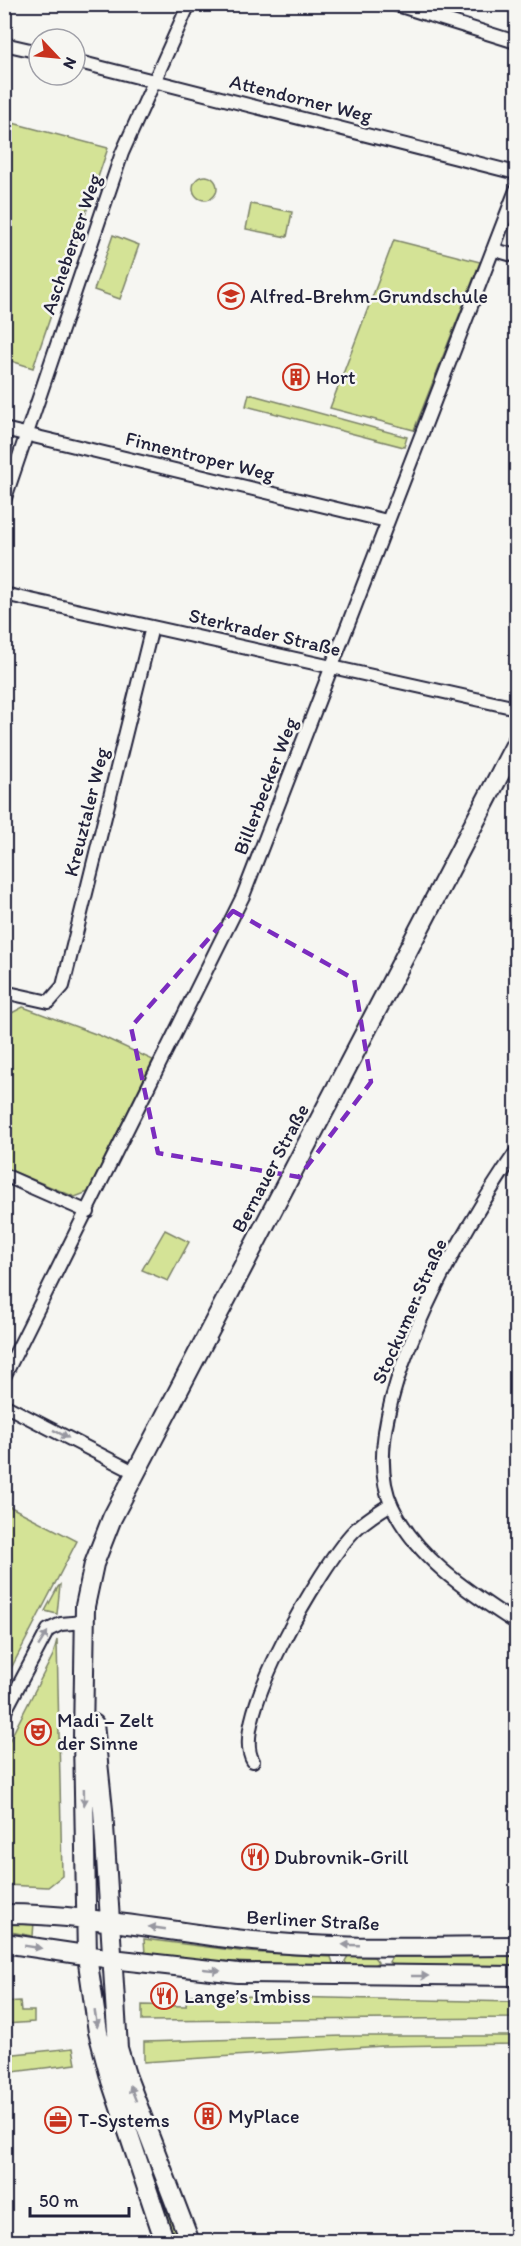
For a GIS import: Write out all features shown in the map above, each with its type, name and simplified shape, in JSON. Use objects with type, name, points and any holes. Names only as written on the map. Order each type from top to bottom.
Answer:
[{"type":"main road","name":"Bernauer Straße","points":[[165,2241],[111,2081],[98,2032],[87,1956],[84,1626],[94,1564],[106,1530],[516,743]]},
{"type":"main road","name":"Bernauer Straße","points":[[84,1626],[102,1810],[117,2034],[122,2061],[190,2241]]},
{"type":"main road","name":"Berliner Straße","points":[[4,1914],[60,1914],[246,1940],[383,1946],[516,1946]]},
{"type":"main road","points":[[4,1943],[87,1956],[238,1973],[516,1976]]},
{"type":"street","name":"Ascheberger Weg","points":[[4,501],[122,153],[189,4]]},
{"type":"street","points":[[394,4],[516,42]]},
{"type":"street","points":[[4,44],[27,49]]},
{"type":"street","name":"Attendorner Weg","points":[[87,64],[516,172]]},
{"type":"street","name":"Billerbecker Weg","points":[[4,1377],[88,1212],[243,896],[387,521],[495,250],[516,190]]},
{"type":"street","points":[[495,250],[516,256]]},
{"type":"street","name":"Finnentroper Weg","points":[[4,429],[387,521]]},
{"type":"street","name":"Sterkrader Straße","points":[[4,594],[516,708]]},
{"type":"street","name":"Kreuztaler Weg","points":[[5,993],[50,1002],[63,986],[152,627]]},
{"type":"street","name":"Stockumer Straße","points":[[516,1152],[442,1275],[391,1401],[383,1440],[384,1481],[391,1504],[404,1529],[426,1556],[516,1623]]},
{"type":"street","points":[[4,1175],[88,1212]]},
{"type":"street","points":[[4,1405],[136,1473]]},
{"type":"street","points":[[253,1761],[249,1747],[254,1718],[271,1667],[297,1614],[325,1568],[353,1532],[391,1504]]},
{"type":"street","points":[[4,1713],[48,1630],[61,1624],[84,1626]]},
{"type":"highlighted area","points":[[233,911],[354,979],[371,1082],[299,1177],[158,1153],[131,1027]]},
{"type":"green space","points":[[5,121],[108,148],[33,368],[5,359]]},
{"type":"green space","points":[[205,176],[214,179],[217,188],[214,197],[205,200],[196,197],[193,188],[196,179]]},
{"type":"green space","points":[[251,204],[292,212],[287,237],[246,229]]},
{"type":"green space","points":[[113,235],[139,245],[120,299],[94,290]]},
{"type":"green space","points":[[394,240],[480,262],[414,430],[330,408]]},
{"type":"green space","points":[[249,394],[407,437],[404,447],[246,406]]},
{"type":"green space","points":[[23,1007],[101,1036],[153,1060],[88,1192],[75,1197],[5,1168],[5,1024],[6,1016]]},
{"type":"green space","points":[[165,1230],[189,1242],[168,1281],[142,1270]]},
{"type":"green space","points":[[5,1504],[77,1541],[5,1680]]},
{"type":"green space","points":[[60,1585],[57,1614],[45,1611],[58,1587]]},
{"type":"green space","points":[[57,1640],[62,1876],[48,1887],[5,1885],[5,1749],[53,1655]]},
{"type":"green space","points":[[4,1921],[34,1922],[33,1936],[5,1931]]},
{"type":"green space","points":[[144,1939],[247,1952],[331,1957],[333,1963],[328,1966],[213,1961],[145,1954]]},
{"type":"green space","points":[[348,1956],[374,1957],[378,1962],[374,1965],[347,1965],[345,1961]]},
{"type":"green space","points":[[516,1956],[516,1966],[392,1966],[389,1962],[392,1957]]},
{"type":"green space","points":[[187,1995],[516,2002],[516,2018],[142,2021],[142,2005],[186,2006]]},
{"type":"green space","points":[[20,2001],[21,2011],[34,2011],[34,2022],[5,2024],[5,2002]]},
{"type":"green space","points":[[343,2036],[516,2036],[516,2044],[383,2046],[144,2062],[144,2042]]},
{"type":"green space","points":[[73,2048],[76,2064],[5,2073],[5,2055]]},
{"type":"green space","points":[[124,2093],[181,2241],[172,2241]]},
{"type":"place","name":"Alfred-Brehm-Grundschule","points":[[231,296]]},
{"type":"place","name":"Hort","points":[[296,377]]},
{"type":"place","name":"Madi – Zelt der Sinne","points":[[38,1732]]},
{"type":"place","name":"Dubrovnik-Grill","points":[[255,1857]]},
{"type":"place","name":"Lange’s Imbiss","points":[[164,1996]]},
{"type":"place","name":"MyPlace","points":[[208,2116]]},
{"type":"place","name":"T-Systems","points":[[58,2120]]}]
